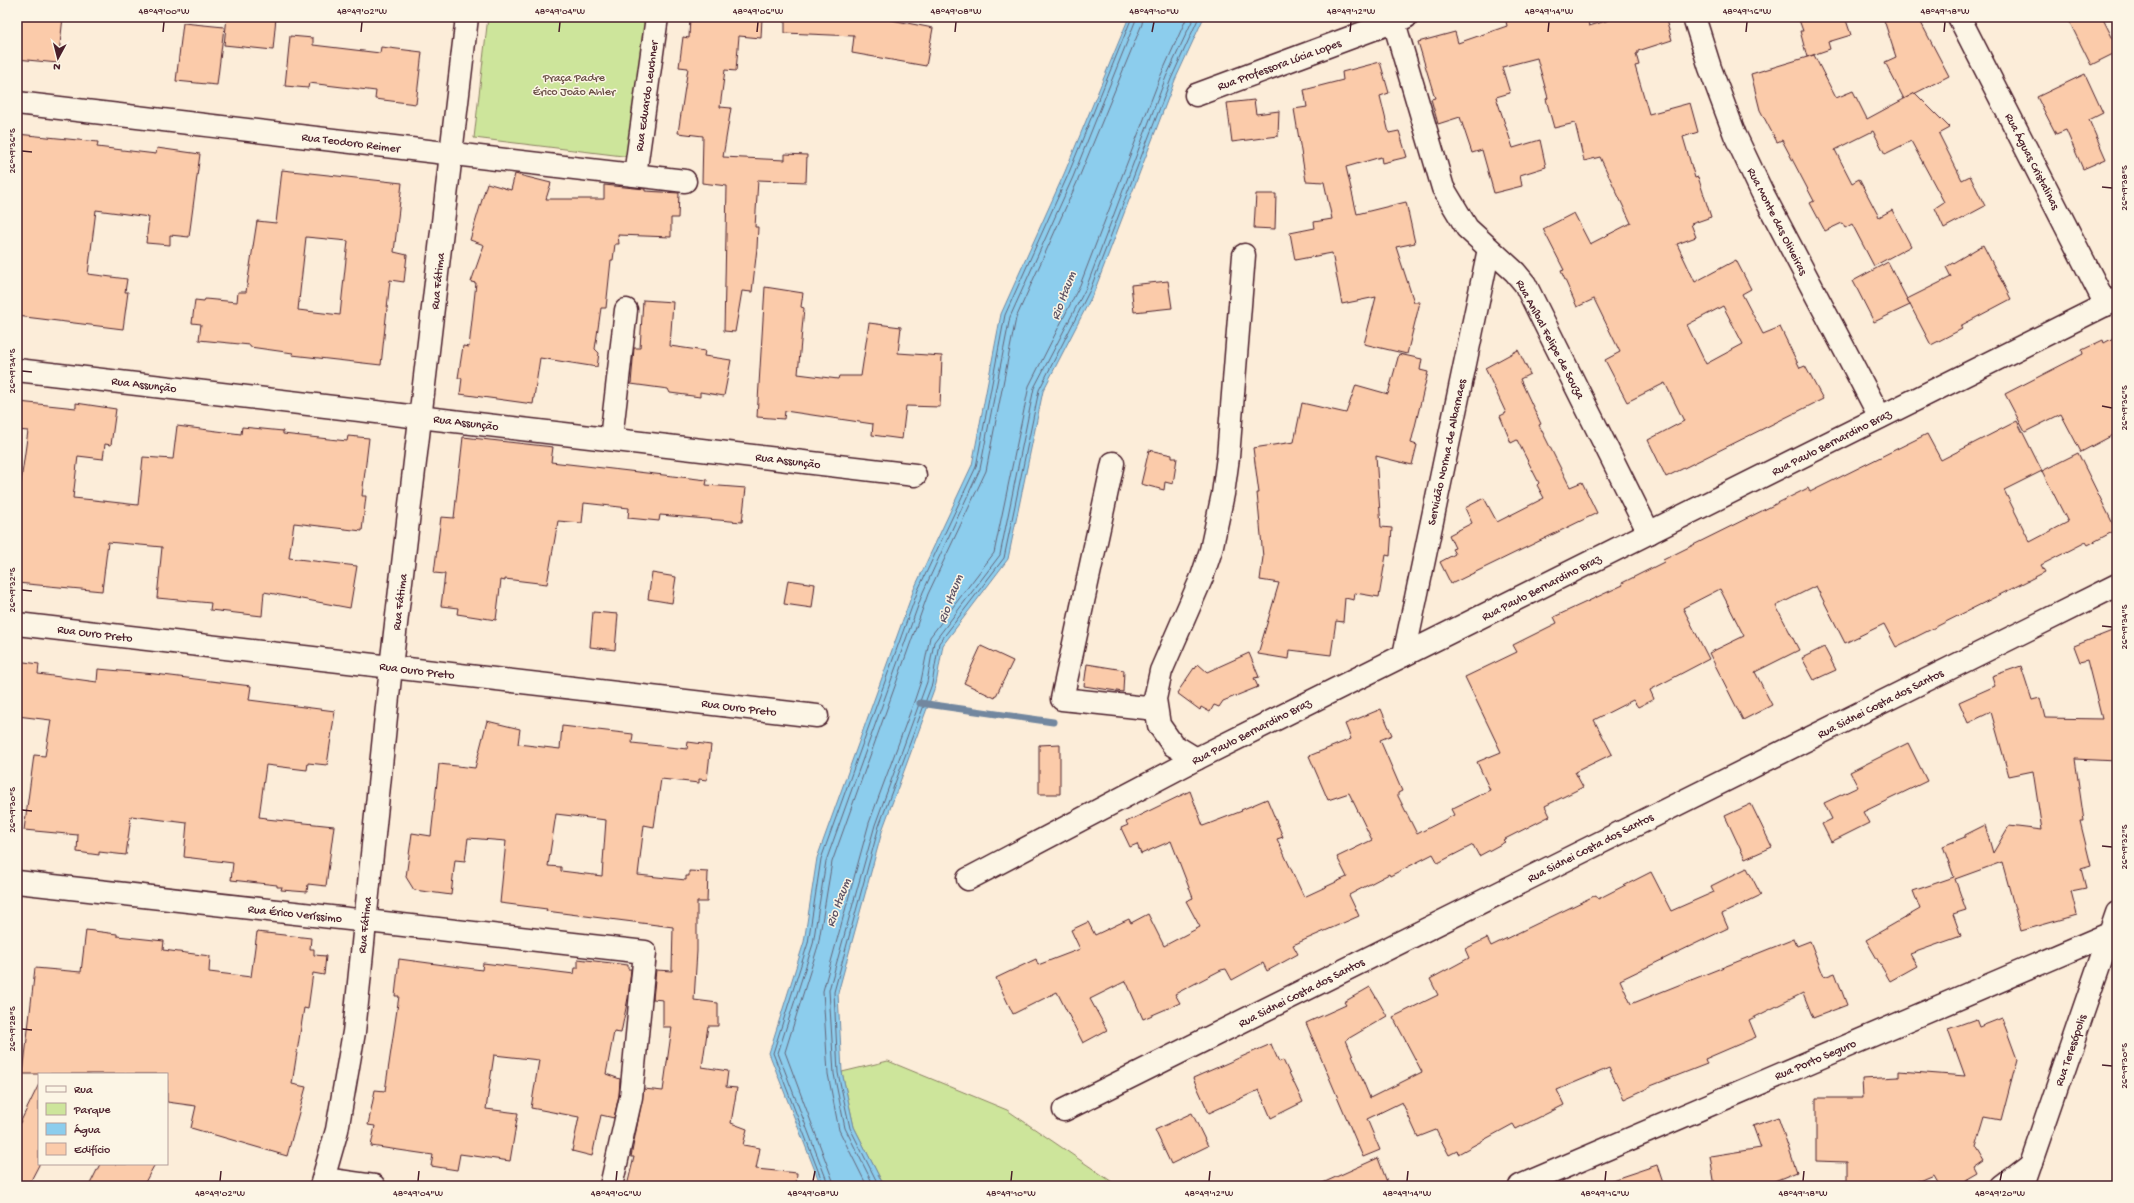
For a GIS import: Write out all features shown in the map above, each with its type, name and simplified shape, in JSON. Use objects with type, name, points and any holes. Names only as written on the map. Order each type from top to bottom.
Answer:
[{"type":"street","name":"Rua Fátima","points":[[322,1182],[337,1130],[354,1032],[364,920],[391,667],[422,417],[450,153],[467,17]]},
{"type":"street","name":"Rua Eduardo Leuchner","points":[[635,175],[657,17]]},
{"type":"street","name":"Rua Monte das Oliveiras","points":[[1694,17],[1710,68],[1758,184],[1880,418]]},
{"type":"street","name":"Rua Águas Cristalinas","points":[[1959,17],[2112,302]]},
{"type":"street","name":"Rua Professora Lúcia Lopes","points":[[1196,95],[1400,19]]},
{"type":"street","name":"Rua Aníbal Felipe de Souza","points":[[1400,19],[1443,188],[1467,228],[1515,272],[1525,284],[1649,533]]},
{"type":"street","name":"Rua Teodoro Reimer","points":[[17,103],[685,181]]},
{"type":"street","name":"Servidão Norma de Albarnaes","points":[[1404,655],[1489,249]]},
{"type":"street","points":[[1196,759],[1173,745],[1159,725],[1155,699],[1160,671],[1202,577],[1211,550],[1223,494],[1228,457],[1244,255]]},
{"type":"street","name":"Rua Paulo Bernardino Braz","points":[[968,879],[1196,759],[2112,302]]},
{"type":"street","points":[[611,439],[626,310]]},
{"type":"street","name":"Rua Assunção","points":[[17,370],[915,475]]},
{"type":"street","points":[[1113,463],[1062,700],[1156,709]]},
{"type":"street","name":"Rua Sidnei Costa dos Santos","points":[[1064,1110],[2117,585]]},
{"type":"street","name":"Rua Ouro Preto","points":[[17,624],[817,716]]},
{"type":"street","name":"Rua Érico Veríssimo","points":[[17,882],[645,952],[631,1097],[611,1186]]},
{"type":"street","name":"Rua Teresópolis","points":[[2023,1186],[2114,923]]},
{"type":"street","name":"Rua Porto Seguro","points":[[1520,1186],[2114,923]]},
{"type":"street","points":[[2001,1186],[2031,1163]]},
{"type":"street","points":[[322,1182],[374,1186]]},
{"type":"green space","name":"Praça Padre Érico João Ahler","points":[[488,17],[648,17],[631,157],[474,138]]},
{"type":"green space","points":[[888,1061],[1007,1110],[1118,1186],[884,1186],[854,1127],[842,1072]]},
{"type":"water","name":"Rio Itaum","points":[[1129,17],[1204,17],[1175,80],[1094,292],[1043,391],[1008,559],[943,645],[936,684],[883,828],[838,993],[842,1072],[854,1127],[884,1186],[821,1186],[769,1053],[804,942],[817,858],[914,589],[972,465],[1001,314],[1064,174]]},
{"type":"building","points":[[17,17],[63,17],[58,63],[17,59]]},
{"type":"building","points":[[227,17],[276,17],[273,50],[224,45]]},
{"type":"building","points":[[690,17],[762,18],[761,38],[739,36],[736,71],[725,70],[720,107],[731,108],[723,157],[785,160],[785,154],[807,155],[806,182],[758,180],[755,227],[758,227],[757,248],[752,292],[742,291],[735,332],[724,331],[727,186],[702,183],[703,136],[678,133],[688,68],[679,67],[683,37],[689,38]]},
{"type":"building","points":[[785,17],[876,17],[933,28],[926,66],[852,53],[854,36],[785,33]]},
{"type":"building","points":[[1505,17],[1587,17],[1589,26],[1619,17],[1665,17],[1672,40],[1638,51],[1636,54],[1639,65],[1635,66],[1649,114],[1690,103],[1698,132],[1683,137],[1695,178],[1698,177],[1711,217],[1691,224],[1696,237],[1677,244],[1695,282],[1736,260],[1751,289],[1742,294],[1763,334],[1780,327],[1800,368],[1805,366],[1823,399],[1666,477],[1648,440],[1684,421],[1665,383],[1627,402],[1605,360],[1620,352],[1594,299],[1577,307],[1561,271],[1564,270],[1543,229],[1574,213],[1590,244],[1631,223],[1600,157],[1584,161],[1575,123],[1554,128],[1546,99],[1548,98],[1537,58],[1502,67],[1510,93],[1496,97],[1513,148],[1540,140],[1546,167],[1520,175],[1522,186],[1494,193],[1482,150],[1472,153],[1460,117],[1438,124],[1431,99],[1435,98],[1418,42],[1455,32],[1458,43],[1507,26]],"holes":[[[1723,306],[1743,344],[1706,364],[1687,325]]]},
{"type":"building","points":[[1798,17],[1845,17],[1851,35],[1828,42],[1830,49],[1807,57],[1800,31],[1803,31]]},
{"type":"building","points":[[1883,17],[1918,17],[1949,76],[1904,99],[1885,62],[1896,57]]},
{"type":"building","points":[[2067,17],[2102,17],[2117,47],[2117,52],[2091,65]]},
{"type":"building","points":[[183,23],[224,27],[217,85],[176,81]]},
{"type":"building","points":[[290,36],[313,38],[313,45],[380,53],[381,47],[422,52],[416,104],[375,99],[376,91],[309,83],[308,88],[285,86]]},
{"type":"building","points":[[1814,55],[1836,98],[1853,91],[1867,119],[1915,93],[1950,128],[1939,134],[1962,180],[1970,176],[1985,206],[1944,228],[1935,208],[1944,202],[1911,141],[1885,154],[1873,131],[1835,150],[1852,183],[1859,179],[1879,217],[1892,210],[1911,246],[1874,266],[1852,224],[1845,228],[1842,223],[1825,231],[1810,203],[1814,201],[1782,140],[1777,142],[1760,110],[1751,74]]},
{"type":"building","points":[[1380,62],[1389,93],[1380,96],[1389,133],[1399,131],[1407,157],[1382,163],[1381,157],[1346,167],[1357,214],[1406,202],[1415,243],[1396,247],[1414,302],[1420,302],[1407,354],[1364,344],[1376,297],[1342,304],[1332,253],[1295,260],[1290,233],[1315,228],[1314,222],[1332,219],[1324,182],[1306,181],[1294,109],[1307,107],[1304,90],[1343,80],[1342,72]]},
{"type":"building","points":[[2085,74],[2103,113],[2089,120],[2106,159],[2083,169],[2066,130],[2056,134],[2037,97]]},
{"type":"building","points":[[1254,100],[1256,114],[1279,111],[1278,136],[1232,142],[1227,103]]},
{"type":"building","points":[[17,134],[98,142],[97,147],[156,154],[157,148],[200,154],[189,237],[170,235],[170,245],[146,243],[149,217],[96,210],[88,274],[127,279],[125,292],[128,292],[123,329],[17,316],[17,206],[20,180],[17,179]]},
{"type":"building","points":[[282,170],[402,183],[394,252],[407,255],[404,282],[390,280],[381,365],[292,355],[293,353],[250,347],[250,345],[199,340],[201,324],[192,323],[195,300],[204,301],[205,299],[237,302],[238,292],[246,292],[257,221],[276,223]],"holes":[[[306,237],[348,241],[340,315],[298,310]]]},
{"type":"building","points":[[515,174],[551,183],[546,199],[604,199],[604,185],[645,189],[645,191],[679,193],[678,218],[671,218],[671,237],[618,235],[619,244],[615,244],[613,260],[611,260],[606,308],[601,308],[595,349],[599,353],[597,367],[540,358],[533,404],[460,394],[462,378],[458,378],[463,346],[469,347],[476,283],[471,282],[484,245],[470,240],[487,183],[511,190]]},
{"type":"building","points":[[1256,194],[1276,194],[1275,229],[1254,228]]},
{"type":"building","points":[[1983,245],[2011,299],[1960,326],[1962,329],[1931,345],[1907,299],[1951,277],[1946,267]]},
{"type":"building","points":[[1888,262],[1910,305],[1874,322],[1853,281]]},
{"type":"building","points":[[1168,281],[1172,308],[1134,312],[1131,285]]},
{"type":"building","points":[[765,287],[803,293],[801,307],[804,308],[798,374],[838,379],[839,376],[861,376],[869,323],[901,327],[898,353],[942,356],[940,407],[906,406],[902,439],[872,435],[873,424],[785,411],[784,419],[757,417]]},
{"type":"building","points":[[643,300],[673,302],[670,346],[705,351],[704,356],[731,360],[724,396],[700,392],[700,397],[670,393],[668,389],[631,384],[634,348],[640,348]]},
{"type":"building","points":[[2117,336],[2117,433],[2081,452],[2061,414],[2025,432],[2005,394],[2083,354],[2082,350],[2103,340],[2104,343]]},
{"type":"building","points":[[1518,350],[1530,374],[1520,379],[1541,424],[1539,425],[1570,487],[1582,482],[1597,513],[1451,584],[1440,562],[1455,554],[1452,549],[1455,548],[1449,535],[1472,523],[1465,508],[1484,498],[1497,522],[1544,498],[1537,485],[1539,483],[1517,440],[1511,443],[1500,416],[1506,413],[1485,368]]},
{"type":"building","points":[[1399,354],[1422,359],[1420,370],[1428,372],[1411,443],[1417,445],[1412,465],[1376,456],[1381,527],[1392,528],[1390,556],[1386,555],[1379,597],[1355,593],[1354,600],[1345,598],[1343,622],[1336,621],[1331,655],[1290,650],[1289,659],[1258,654],[1279,583],[1260,580],[1263,557],[1257,493],[1259,493],[1253,448],[1294,442],[1302,403],[1346,413],[1356,385],[1388,394]]},
{"type":"building","points":[[19,402],[76,408],[76,403],[116,409],[111,445],[105,444],[103,459],[78,456],[73,498],[138,505],[143,457],[173,459],[177,426],[241,434],[242,427],[283,431],[283,434],[347,441],[348,436],[369,438],[362,496],[366,496],[362,531],[294,523],[289,558],[357,566],[350,608],[264,592],[262,616],[210,610],[211,603],[157,598],[162,547],[108,542],[102,591],[17,583],[17,510],[28,431],[17,430]]},
{"type":"building","points":[[2017,421],[2042,471],[2078,453],[2116,530],[2088,545],[2086,542],[2041,565],[2045,572],[1896,647],[1884,624],[1845,643],[1816,586],[1776,606],[1799,650],[1755,672],[1772,705],[1743,720],[1709,653],[1744,636],[1720,589],[1683,608],[1709,659],[1650,690],[1654,699],[1638,707],[1633,700],[1594,720],[1612,754],[1575,772],[1583,787],[1545,806],[1550,816],[1503,840],[1505,842],[1479,856],[1473,845],[1438,863],[1433,854],[1390,876],[1389,874],[1349,895],[1359,916],[1293,945],[1298,954],[1267,971],[1263,963],[1232,980],[1226,969],[1221,970],[1175,994],[1180,1003],[1143,1019],[1126,981],[1090,999],[1107,1030],[1083,1043],[1057,992],[1013,1014],[996,978],[1036,959],[1038,965],[1080,949],[1071,930],[1088,922],[1095,935],[1129,919],[1131,923],[1148,914],[1164,946],[1200,927],[1186,901],[1193,898],[1171,841],[1141,854],[1137,844],[1130,847],[1121,828],[1128,825],[1126,822],[1190,791],[1203,826],[1242,811],[1241,810],[1267,799],[1283,837],[1277,839],[1304,897],[1347,877],[1337,857],[1372,840],[1349,793],[1328,800],[1309,756],[1351,739],[1345,724],[1381,709],[1392,735],[1380,740],[1402,791],[1398,793],[1398,796],[1417,834],[1454,815],[1451,809],[1490,790],[1477,762],[1501,752],[1465,677],[1517,652],[1513,645],[1557,623],[1554,617],[1623,585],[1622,583],[1664,562],[1663,560],[1808,488],[1810,492],[1927,434],[1941,460]],"holes":[[[2042,471],[2068,522],[2030,542],[2004,490]]]},
{"type":"building","points":[[463,437],[553,447],[551,462],[707,480],[706,485],[746,488],[742,522],[660,515],[659,521],[628,518],[629,508],[584,503],[582,523],[558,521],[547,584],[505,579],[505,581],[501,580],[496,620],[457,614],[458,608],[441,606],[445,574],[434,573],[441,517],[454,518]]},
{"type":"building","points":[[1149,450],[1172,455],[1172,458],[1177,458],[1173,484],[1165,482],[1164,490],[1141,484]]},
{"type":"building","points":[[652,573],[676,577],[672,603],[648,599]]},
{"type":"building","points":[[788,580],[815,584],[812,608],[784,604]]},
{"type":"building","points":[[593,612],[618,614],[615,650],[590,647]]},
{"type":"building","points":[[2117,629],[2117,761],[2075,759],[2084,821],[2080,821],[2091,866],[2081,869],[2086,888],[2071,891],[2077,915],[2021,931],[2002,862],[1955,879],[1966,910],[1953,914],[1961,936],[1910,954],[1917,966],[1890,981],[1866,940],[1920,909],[1913,891],[1954,877],[1943,846],[1965,837],[1965,835],[1985,825],[1993,853],[2009,826],[2042,830],[2033,771],[2009,776],[1991,712],[1968,723],[1959,702],[1995,686],[1992,676],[2021,666],[2032,700],[2040,698],[2045,718],[2102,719],[2087,660],[2080,662],[2074,646]]},
{"type":"building","points":[[981,646],[1013,661],[995,698],[964,683]]},
{"type":"building","points":[[1824,647],[1836,670],[1814,680],[1802,658]]},
{"type":"building","points":[[1249,653],[1259,677],[1254,678],[1258,687],[1223,701],[1219,707],[1214,705],[1210,712],[1201,707],[1200,710],[1177,693],[1198,664],[1207,672]]},
{"type":"building","points":[[17,661],[39,664],[38,674],[97,682],[98,669],[155,674],[251,686],[249,700],[335,711],[327,765],[308,763],[307,770],[266,765],[259,817],[334,826],[326,886],[308,884],[307,892],[281,890],[282,887],[277,887],[277,885],[231,880],[233,863],[184,857],[187,823],[131,816],[126,855],[99,852],[99,855],[77,852],[78,835],[24,830],[34,755],[45,756],[51,720],[17,716]]},
{"type":"building","points":[[1087,664],[1124,670],[1123,692],[1084,686]]},
{"type":"building","points":[[487,721],[520,729],[518,744],[560,749],[562,726],[633,734],[632,743],[687,749],[688,742],[711,745],[707,780],[699,779],[699,783],[661,779],[654,827],[644,825],[638,875],[686,880],[686,876],[689,876],[689,871],[708,872],[707,902],[697,902],[697,951],[694,1000],[718,1003],[718,1026],[708,1026],[702,1067],[728,1071],[726,1087],[737,1088],[731,1123],[747,1129],[743,1145],[760,1148],[756,1169],[797,1173],[796,1186],[627,1186],[634,1157],[631,1157],[644,1089],[663,1091],[672,1027],[663,1027],[663,1000],[653,999],[656,970],[672,971],[673,927],[546,911],[547,909],[500,903],[506,841],[468,838],[465,861],[455,860],[451,895],[414,890],[406,877],[412,833],[431,836],[439,764],[475,768]],"holes":[[[556,814],[606,820],[602,876],[561,871],[561,867],[548,866]]]},
{"type":"building","points":[[1908,743],[1927,781],[1863,812],[1869,823],[1831,842],[1822,824],[1832,819],[1824,803],[1858,787],[1850,772]]},
{"type":"building","points":[[1060,744],[1060,794],[1039,794],[1039,745]]},
{"type":"building","points":[[1751,804],[1772,847],[1745,859],[1725,816]]},
{"type":"building","points":[[1747,868],[1761,895],[1722,914],[1728,928],[1620,980],[1631,1004],[1794,939],[1797,946],[1810,941],[1824,977],[1835,973],[1847,1005],[1813,1018],[1803,993],[1749,1020],[1756,1037],[1705,1059],[1707,1064],[1648,1087],[1624,1099],[1609,1068],[1557,1090],[1564,1105],[1516,1129],[1513,1124],[1458,1154],[1457,1151],[1449,1155],[1436,1130],[1418,1137],[1402,1102],[1367,1119],[1380,1150],[1363,1157],[1306,1023],[1346,1005],[1344,1002],[1370,987],[1387,1016],[1346,1040],[1370,1098],[1422,1072],[1393,1017],[1438,995],[1430,979],[1469,958],[1465,949],[1487,938],[1491,946],[1596,895],[1598,899],[1651,872],[1671,911],[1714,892],[1711,886]]},
{"type":"building","points":[[86,930],[117,934],[117,936],[164,941],[163,950],[210,956],[209,972],[251,977],[257,932],[311,938],[310,949],[314,949],[314,955],[326,956],[324,975],[313,973],[308,1009],[304,1008],[292,1084],[306,1087],[287,1156],[191,1128],[196,1106],[168,1102],[168,1073],[23,1074],[35,968],[81,972]]},
{"type":"building","points":[[399,959],[482,970],[483,963],[574,974],[575,968],[578,968],[578,959],[628,965],[628,969],[631,969],[628,998],[621,1033],[614,1032],[606,1074],[620,1079],[619,1095],[614,1118],[601,1115],[592,1156],[572,1151],[579,1117],[531,1108],[539,1060],[494,1055],[486,1109],[518,1113],[510,1161],[460,1154],[457,1170],[431,1166],[433,1155],[371,1146],[375,1126],[368,1125],[375,1090],[385,1091],[399,996],[395,996]]},
{"type":"building","points":[[2002,1018],[2017,1059],[2001,1120],[1985,1117],[1976,1147],[1985,1162],[1975,1169],[1978,1175],[1959,1186],[1941,1186],[1934,1174],[1906,1186],[1847,1186],[1847,1162],[1816,1161],[1816,1098],[1863,1098],[1862,1079],[1899,1077],[1899,1071],[1965,1076],[1948,1029],[1976,1019],[1979,1027]]},
{"type":"building","points":[[1271,1044],[1279,1062],[1283,1060],[1303,1102],[1271,1118],[1259,1090],[1209,1113],[1193,1078]]},
{"type":"building","points":[[38,1086],[39,1165],[28,1186],[17,1186],[17,1129]]},
{"type":"building","points":[[1192,1113],[1208,1146],[1171,1164],[1155,1130]]},
{"type":"building","points":[[1778,1117],[1797,1172],[1762,1186],[1715,1186],[1710,1156],[1761,1148],[1753,1126]]},
{"type":"building","points":[[1378,1158],[1387,1182],[1376,1186],[1316,1186]]},
{"type":"building","points":[[100,1165],[154,1165],[143,1186],[89,1186]]},
{"type":"building","points":[[1657,1165],[1664,1186],[1607,1186],[1606,1182]]},
{"type":"waterway","points":[[920,703],[1053,722]]}]
